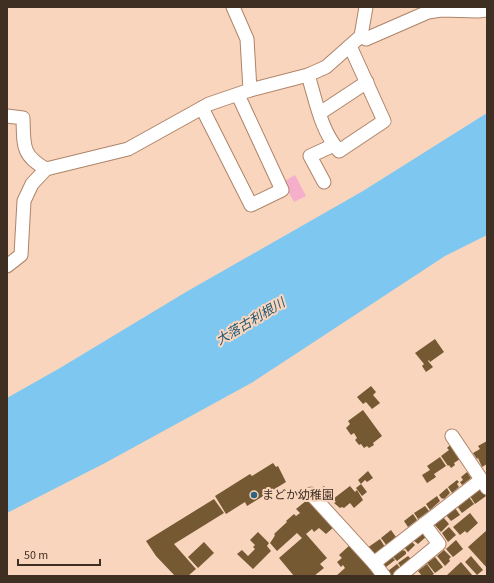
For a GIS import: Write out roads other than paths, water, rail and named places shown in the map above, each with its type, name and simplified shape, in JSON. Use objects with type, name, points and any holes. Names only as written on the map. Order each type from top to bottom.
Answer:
[{"type":"street","points":[[202,108],[251,205],[282,190],[244,92],[247,39],[233,7]]},
{"type":"street","points":[[7,266],[21,255],[24,201],[32,184],[46,169],[128,149],[209,104],[244,92],[308,75],[326,67],[361,36],[366,7]]},
{"type":"street","points":[[361,36],[366,39],[428,12],[487,10]]},
{"type":"street","points":[[308,75],[320,113],[320,118],[339,152],[384,121],[350,46]]},
{"type":"street","points":[[320,113],[367,82]]},
{"type":"street","points":[[7,116],[22,118],[25,151],[34,162],[46,169]]},
{"type":"street","points":[[324,182],[310,156],[334,145]]},
{"type":"street","points":[[374,564],[424,524],[484,484],[452,436]]},
{"type":"street","points":[[311,494],[384,576]]},
{"type":"street","points":[[400,576],[439,544],[424,524]]},
{"type":"water","name":"大落古利根川","points":[[487,113],[487,235],[445,256],[253,382],[105,463],[7,513],[7,398],[186,292],[363,191]]},
{"type":"place","name":"まどか幼稚園","points":[[254,495]]}]
